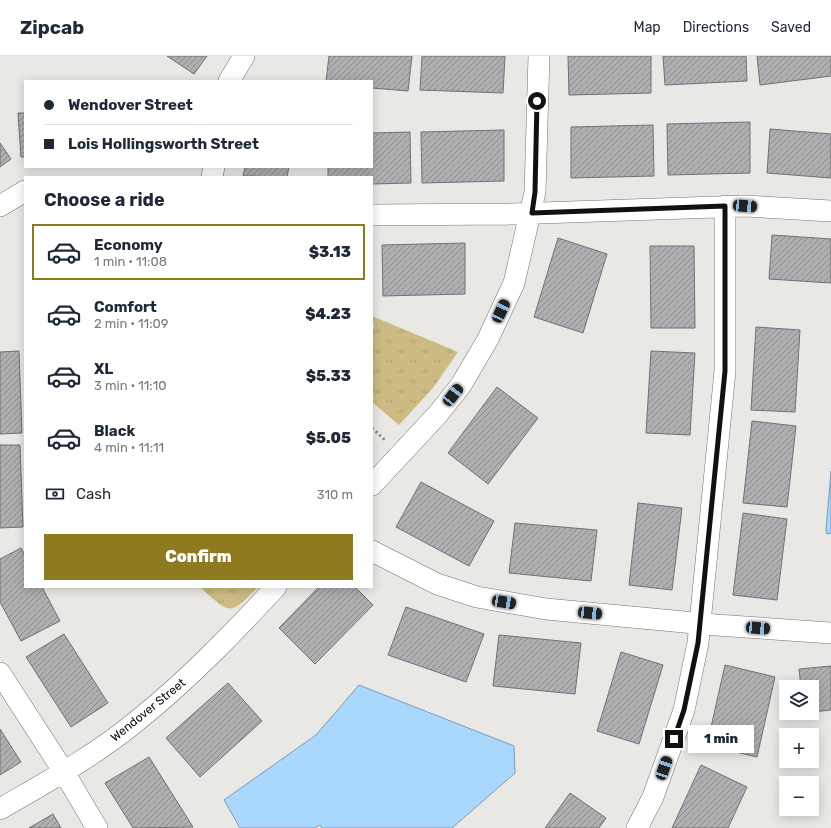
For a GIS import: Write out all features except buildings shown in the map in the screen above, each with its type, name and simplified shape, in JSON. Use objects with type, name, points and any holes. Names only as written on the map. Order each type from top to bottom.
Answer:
[{"type":"street","points":[[230,80],[244,56]]},
{"type":"street","points":[[373,484],[438,414],[461,385],[488,339],[514,283],[532,213],[535,192],[539,56]]},
{"type":"street","points":[[0,206],[24,193]]},
{"type":"street","points":[[637,828],[653,797],[684,710],[698,643],[725,371],[725,206]]},
{"type":"street","points":[[373,214],[532,213],[725,206],[831,211]]},
{"type":"street","points":[[373,552],[437,584],[477,597],[546,609],[831,633]]},
{"type":"street","name":"Wendover Street","points":[[0,809],[64,772],[137,722],[179,686],[275,588]]},
{"type":"street","points":[[0,673],[64,772],[97,828]]},
{"type":"green space","points":[[373,316],[458,352],[433,388],[399,425],[373,403]]},
{"type":"green space","points":[[201,588],[257,588],[235,607],[224,607]]},
{"type":"water","points":[[831,471],[831,533],[827,534],[826,530]]},
{"type":"water","points":[[359,685],[514,746],[515,773],[452,828],[322,828],[320,825],[314,828],[240,828],[224,800],[316,735]]},
{"type":"route","points":[[537,101],[535,192],[532,213],[725,206],[725,371],[698,643],[684,710],[674,739]]}]
